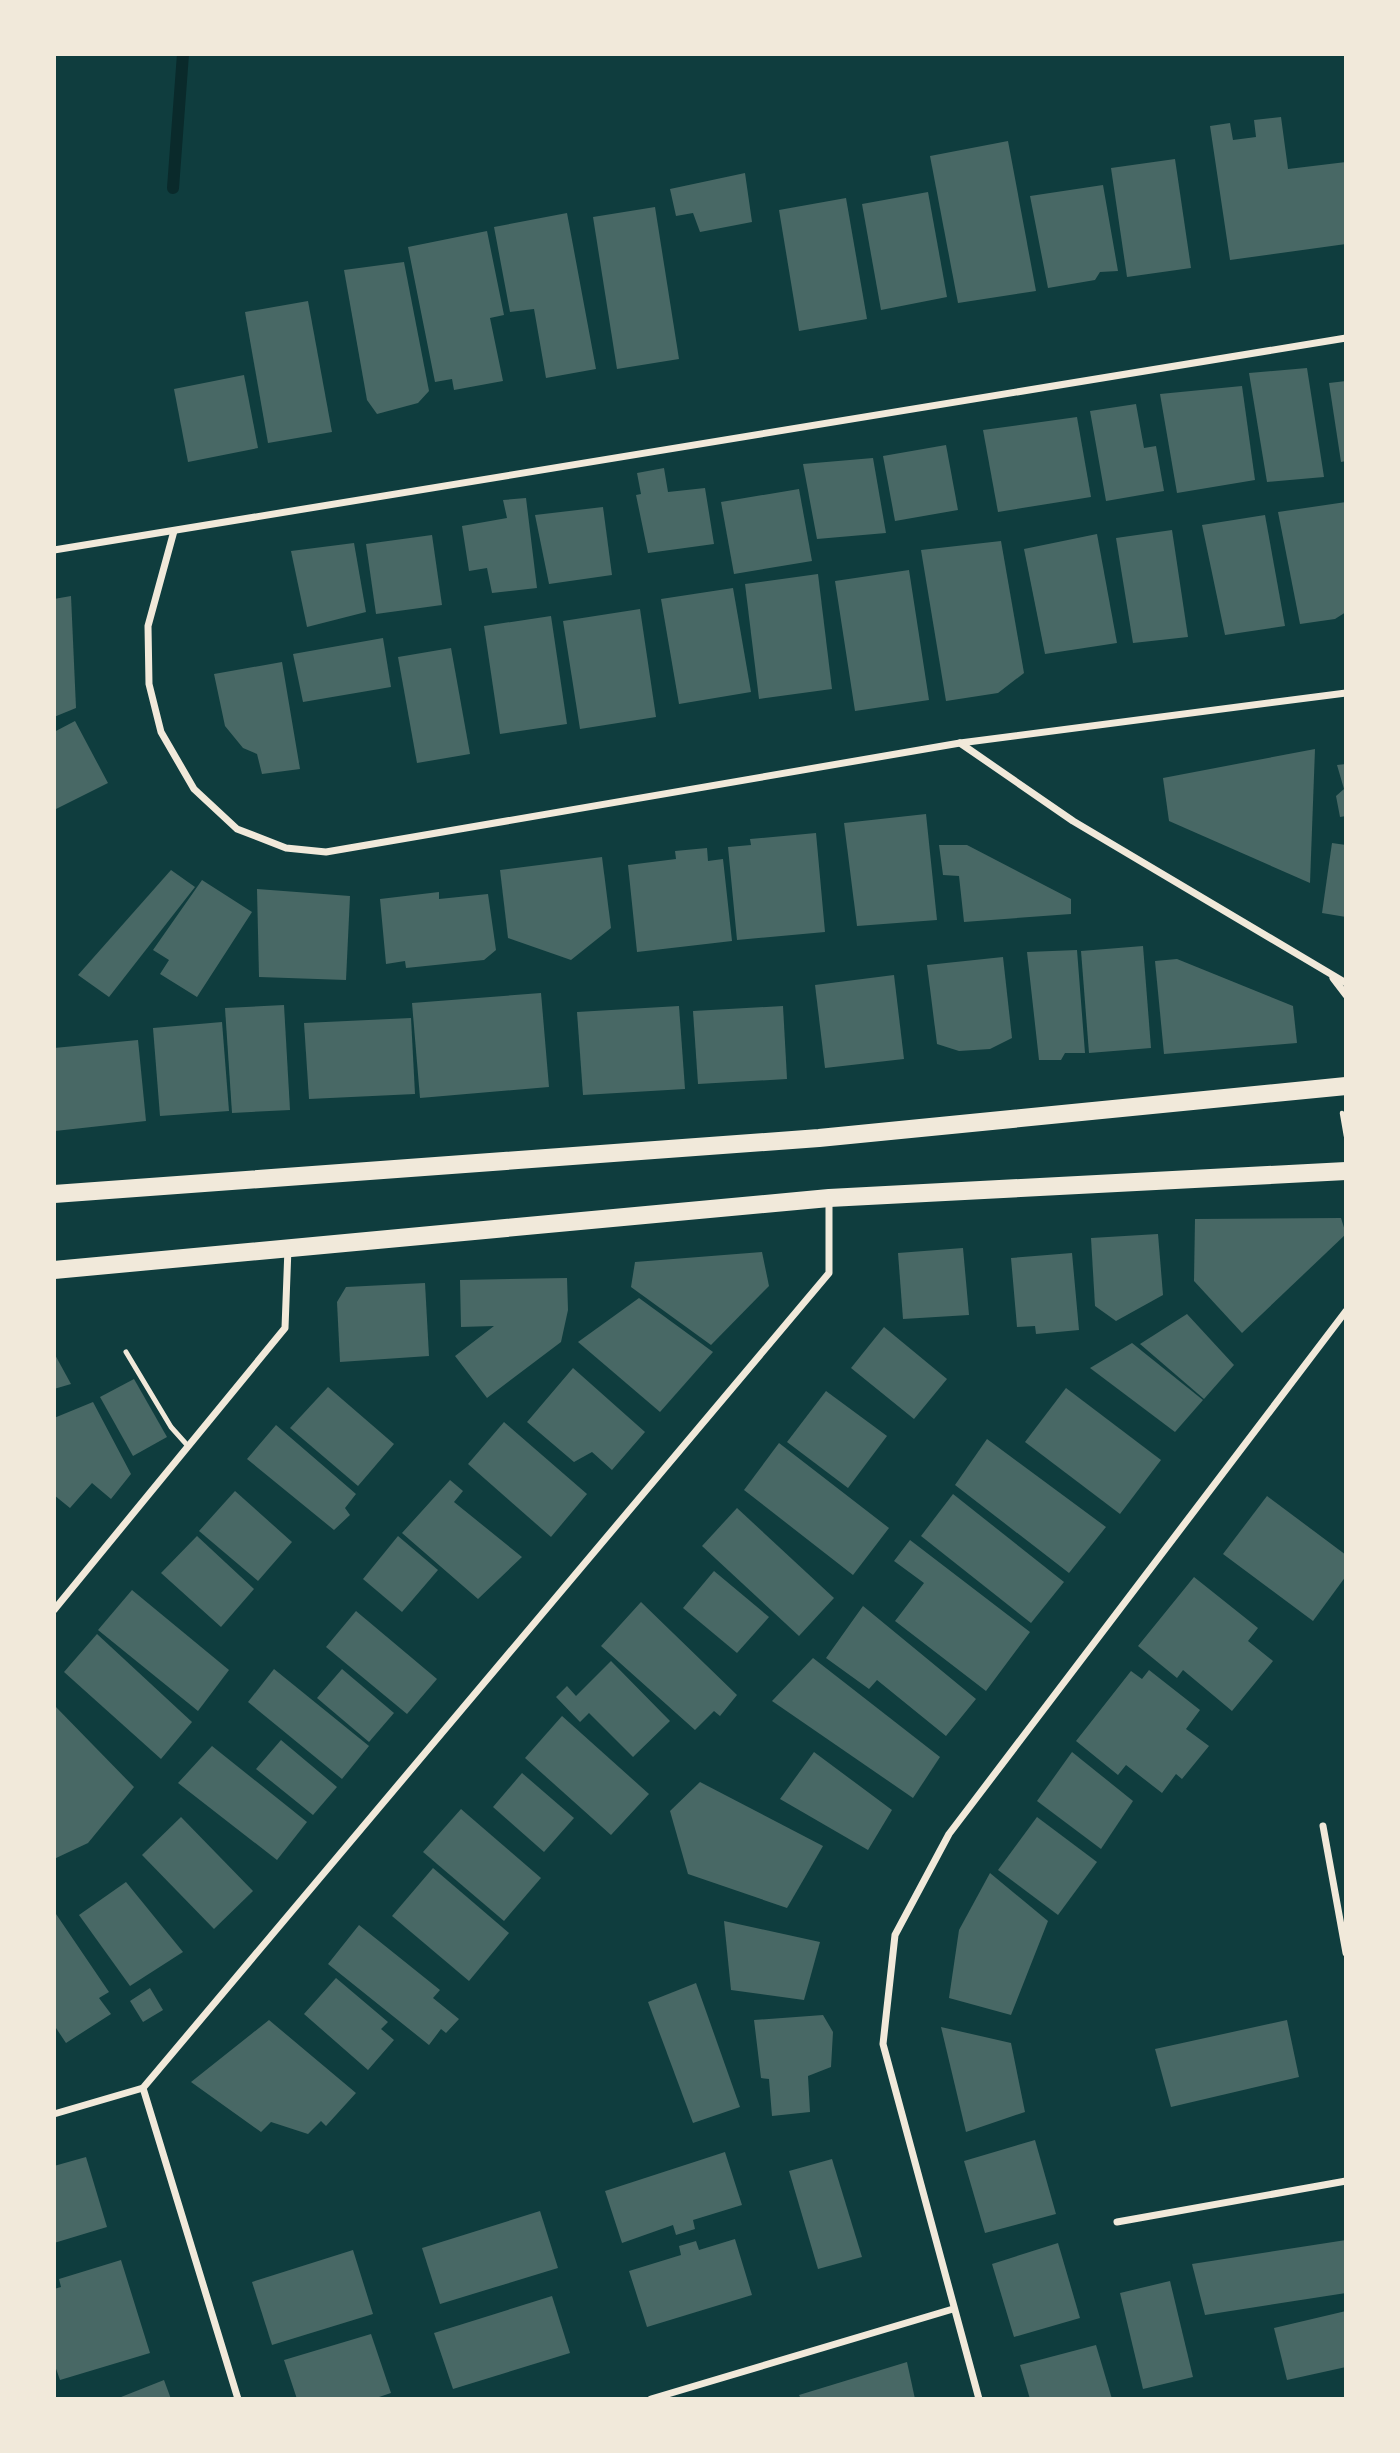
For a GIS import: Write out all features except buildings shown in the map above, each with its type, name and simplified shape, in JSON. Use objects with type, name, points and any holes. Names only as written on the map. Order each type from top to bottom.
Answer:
[{"type":"main road","points":[[54,1194],[818,1138],[1345,1085]]},
{"type":"main road","points":[[54,1270],[288,1246],[829,1198],[1346,1171]]},
{"type":"street","points":[[54,550],[1346,338]]},
{"type":"street","points":[[174,531],[148,626],[149,684],[161,732],[194,789],[237,829],[286,848],[326,852],[961,743],[1346,693]]},
{"type":"street","points":[[961,743],[1073,821],[1346,983]]},
{"type":"street","points":[[1330,975],[1346,995]]},
{"type":"street","points":[[54,2114],[142,2088],[829,1273],[829,1198]]},
{"type":"street","points":[[54,1610],[285,1328],[288,1246]]},
{"type":"street","points":[[979,2399],[883,2044],[895,1935],[949,1834],[1346,1311]]},
{"type":"street","points":[[1323,1826],[1346,1953]]},
{"type":"street","points":[[142,2088],[238,2399]]},
{"type":"street","points":[[1117,2222],[1346,2181]]},
{"type":"street","points":[[651,2399],[953,2309]]},
{"type":"lane","points":[[126,1352],[171,1427],[188,1446]]},
{"type":"path","points":[[1341,1109],[1346,1136]]},
{"type":"waterway","points":[[173,188],[183,54]]}]
